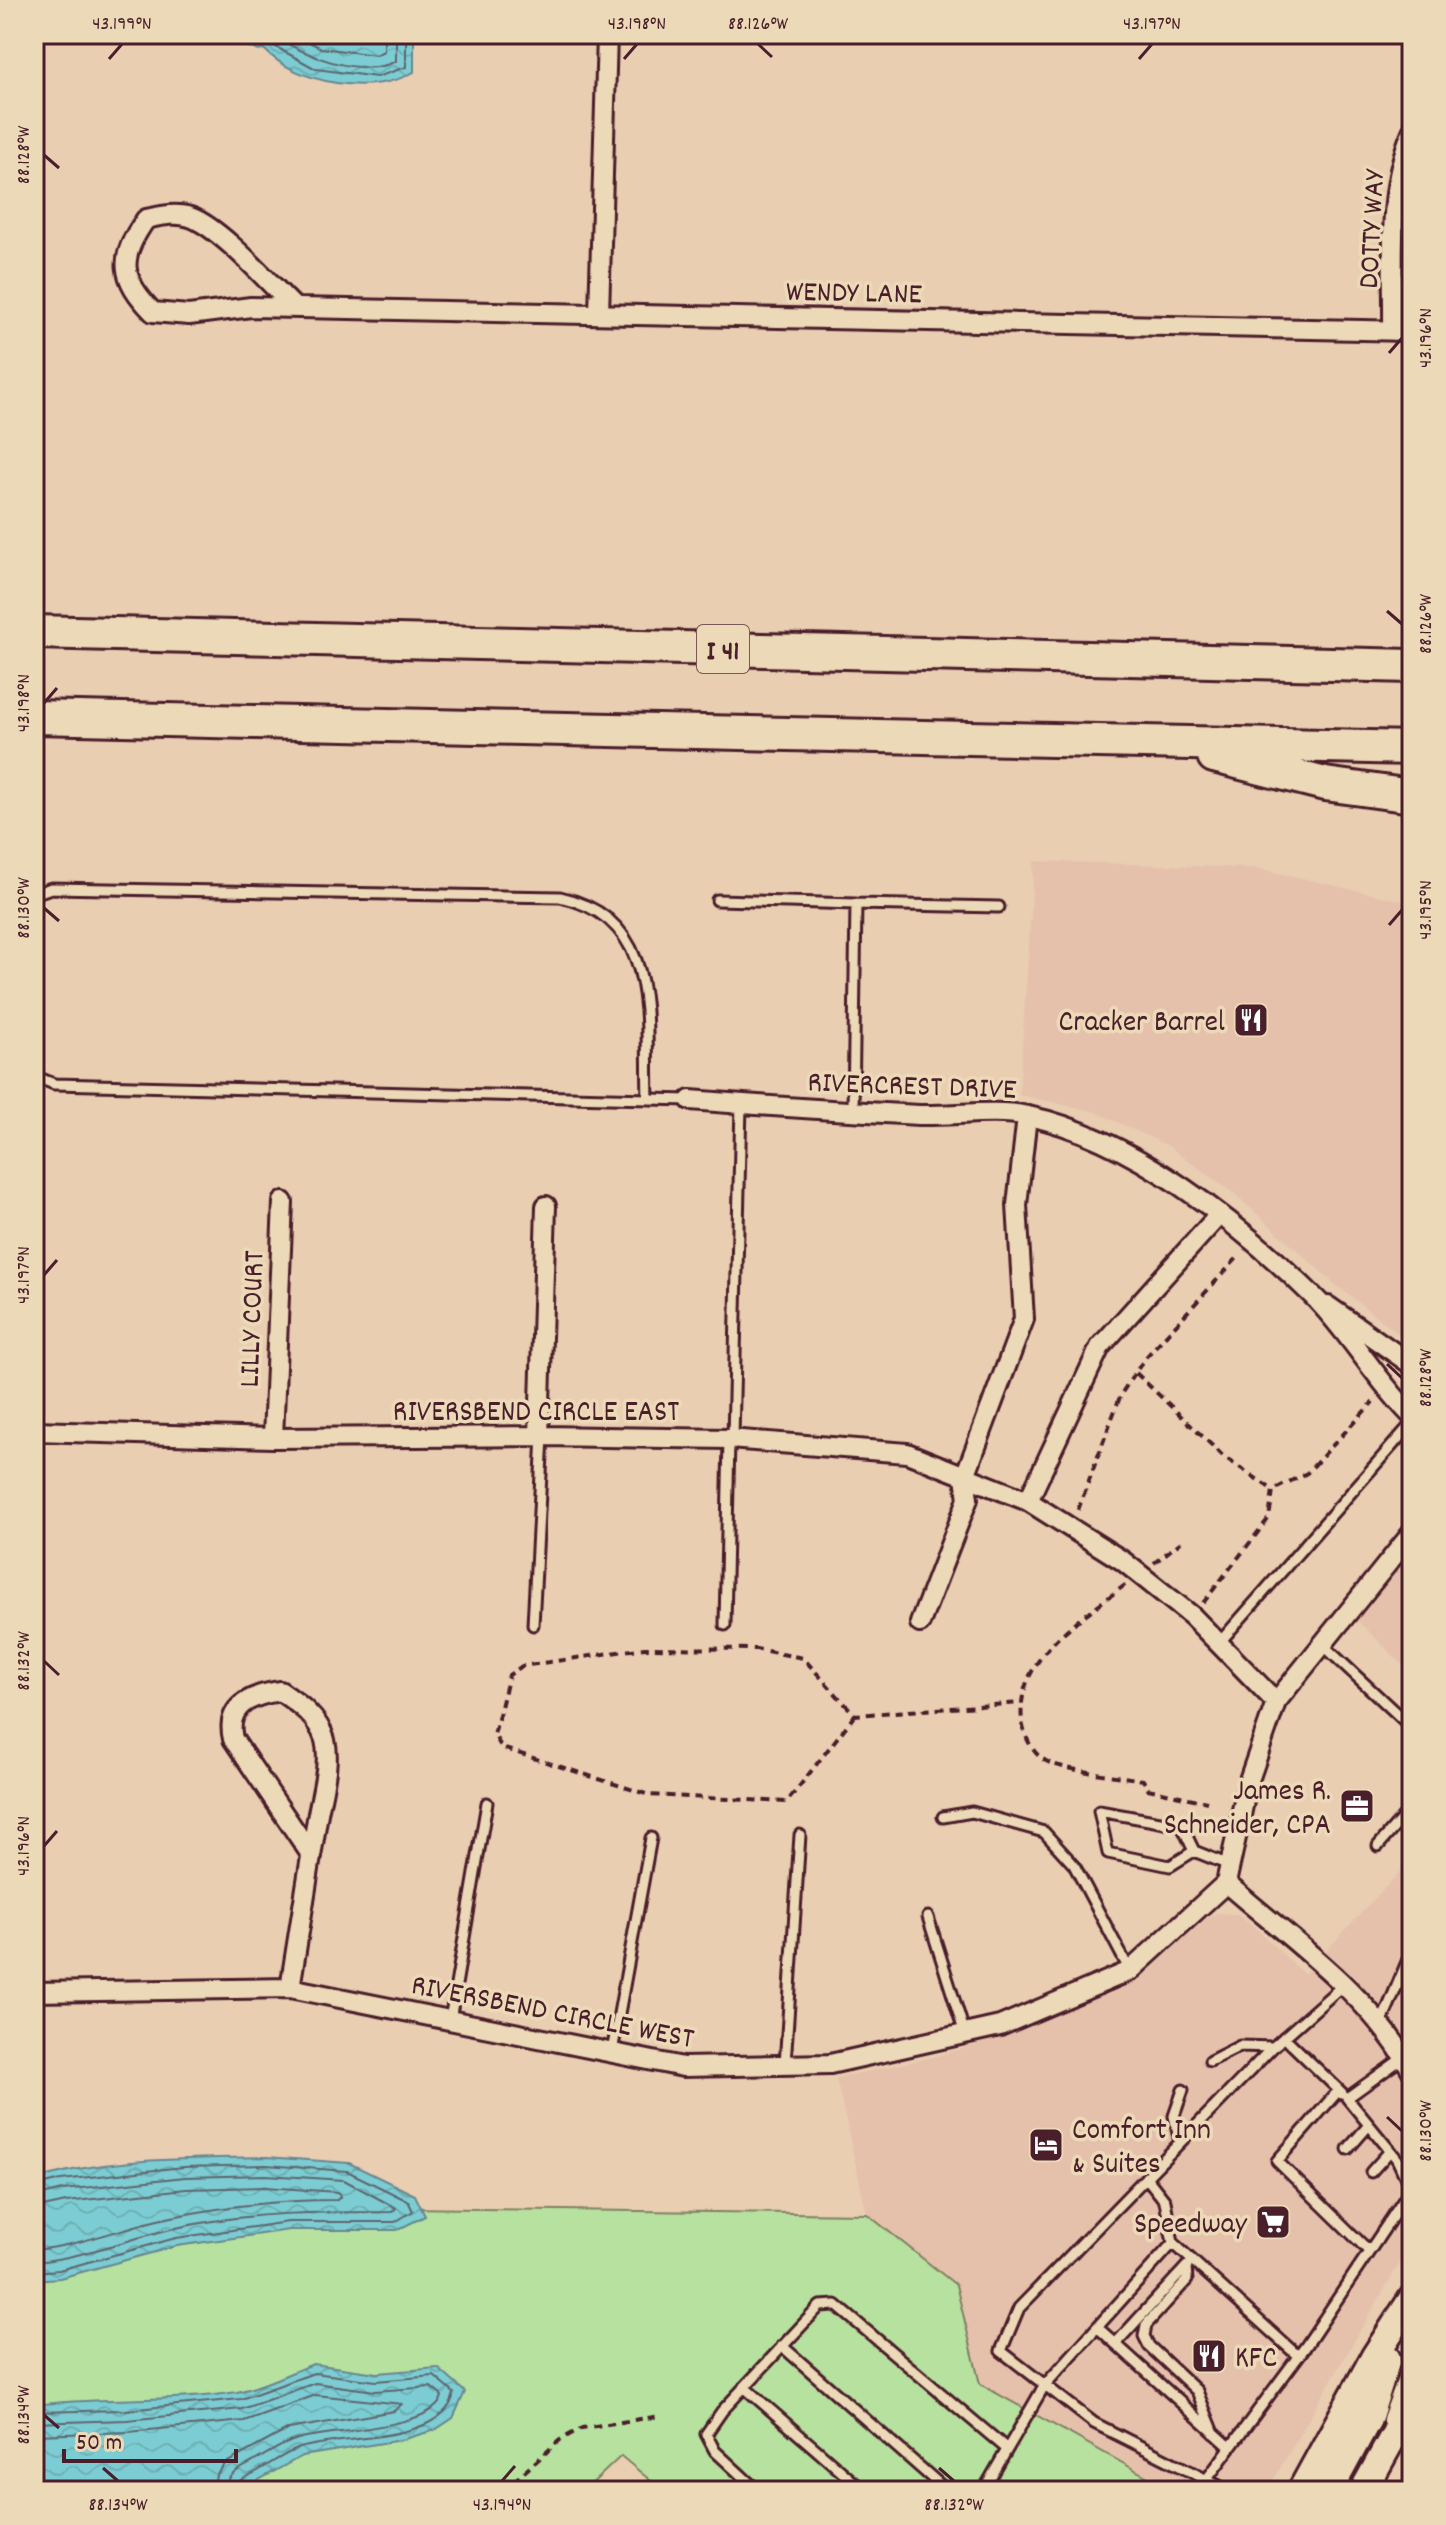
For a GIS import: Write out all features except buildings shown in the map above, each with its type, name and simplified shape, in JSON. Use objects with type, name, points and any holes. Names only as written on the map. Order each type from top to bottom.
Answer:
[{"type":"highway","name":"I 41","points":[[34,632],[1412,666]]},
{"type":"highway","points":[[34,717],[1412,748]]},
{"type":"highway","points":[[1157,742],[1325,784],[1412,796]]},
{"type":"main road","points":[[1301,2491],[1406,2308]]},
{"type":"main road","points":[[1329,2491],[1368,2419],[1406,2308]]},
{"type":"main road","points":[[1388,2442],[1412,2377]]},
{"type":"main road","points":[[1363,2491],[1412,2403]]},
{"type":"street","points":[[599,314],[607,34]]},
{"type":"street","name":"DOTTY WAY","points":[[1403,331],[1395,209],[1400,162],[1412,132]]},
{"type":"street","name":"WENDY LANE","points":[[295,308],[220,237],[191,217],[170,215],[146,219],[131,240],[125,265],[131,290],[153,312],[189,315],[251,307],[295,308],[599,314],[1403,331]]},
{"type":"street","name":"RIVERCREST DRIVE","points":[[690,1100],[1027,1116],[1110,1143],[1152,1167],[1253,1241],[1316,1298],[1412,1365]]},
{"type":"street","points":[[920,1623],[968,1499],[965,1476],[1024,1319],[1017,1205],[1027,1116]]},
{"type":"street","name":"LILLY COURT","points":[[273,1438],[283,1202]]},
{"type":"street","points":[[541,1436],[546,1206]]},
{"type":"street","points":[[1218,1216],[1100,1347],[1028,1501],[1140,1574],[1192,1616],[1276,1702]]},
{"type":"street","name":"RIVERCREST DRIVE","points":[[1316,1298],[1386,1388],[1412,1416]]},
{"type":"street","name":"RIVERSBEND CIRCLE EAST","points":[[34,1431],[273,1438],[541,1436],[731,1439],[907,1453],[1028,1501]]},
{"type":"street","points":[[1408,2064],[1380,2025],[1343,1985],[1228,1874],[1248,1783],[1276,1702],[1412,1533]]},
{"type":"street","points":[[290,1988],[312,1856],[325,1770],[325,1741],[314,1718],[296,1702],[280,1691],[258,1694],[237,1707],[229,1723],[233,1739],[312,1856]]},
{"type":"street","name":"RIVERSBEND CIRCLE WEST","points":[[34,1992],[290,1988],[683,2067],[830,2064],[1000,2026],[1130,1971],[1228,1874]]},
{"type":"lane","points":[[34,894],[51,888],[83,888],[560,897],[584,902],[608,915],[626,936],[639,963],[645,1006],[648,1099]]},
{"type":"lane","points":[[717,900],[999,907]]},
{"type":"lane","points":[[853,1110],[856,904]]},
{"type":"lane","points":[[34,1076],[54,1084],[690,1100]]},
{"type":"lane","points":[[725,1625],[741,1104]]},
{"type":"lane","points":[[1219,1643],[1412,1423]]},
{"type":"lane","points":[[533,1625],[541,1436]]},
{"type":"lane","points":[[1321,1643],[1412,1728]]},
{"type":"lane","points":[[450,2020],[487,1803]]},
{"type":"lane","points":[[1378,1846],[1412,1807]]},
{"type":"lane","points":[[1194,1851],[1170,1866],[1108,1853],[1099,1811],[1182,1826],[1194,1851],[1228,1874]]},
{"type":"lane","points":[[943,1817],[972,1812],[1044,1832],[1074,1865],[1130,1971]]},
{"type":"lane","points":[[785,2065],[800,1835]]},
{"type":"lane","points":[[612,2052],[651,1838]]},
{"type":"lane","points":[[928,1917],[965,2034]]},
{"type":"lane","points":[[1380,2025],[1412,1950]]},
{"type":"lane","points":[[1229,2491],[1094,2423],[1001,2351],[1019,2308],[1273,2047],[1343,1985]]},
{"type":"lane","points":[[1198,2491],[1298,2356],[1411,2189],[1390,2151],[1347,2098],[1284,2037]]},
{"type":"lane","points":[[1210,2061],[1240,2046],[1273,2047]]},
{"type":"lane","points":[[1347,2098],[1408,2064]]},
{"type":"lane","points":[[1180,2142],[1174,2116],[1183,2090]]},
{"type":"lane","points":[[1339,2090],[1277,2161],[1369,2251]]},
{"type":"lane","points":[[1348,2149],[1369,2125]]},
{"type":"lane","points":[[1371,2172],[1390,2151]]},
{"type":"lane","points":[[1146,2177],[1165,2201],[1173,2243],[1189,2264],[1298,2356]]},
{"type":"lane","points":[[1307,2192],[1315,2184]]},
{"type":"lane","points":[[1331,2215],[1339,2207]]},
{"type":"lane","points":[[983,2491],[1044,2386],[1173,2243]]},
{"type":"lane","points":[[1116,2343],[1189,2264]]},
{"type":"lane","points":[[1189,2264],[1187,2280],[1146,2325],[1144,2336],[1149,2346],[1197,2391],[1214,2433]]},
{"type":"lane","points":[[758,2491],[715,2451],[706,2434],[744,2387],[820,2306],[836,2305],[1007,2449]]},
{"type":"lane","points":[[1097,2327],[1230,2447]]},
{"type":"lane","points":[[782,2346],[947,2491]]},
{"type":"lane","points":[[744,2387],[864,2491]]},
{"type":"path","points":[[1068,1526],[1080,1506],[1121,1394],[1253,1241]]},
{"type":"path","points":[[1136,1373],[1223,1456],[1273,1490]]},
{"type":"path","points":[[1273,1490],[1307,1473],[1386,1388]]},
{"type":"path","points":[[1192,1616],[1269,1518],[1273,1490]]},
{"type":"path","points":[[1181,1542],[1060,1634],[1040,1655],[1020,1703],[1024,1737],[1045,1761],[1143,1780],[1148,1789],[1207,1802]]},
{"type":"path","points":[[855,1715],[803,1658],[756,1649],[645,1648],[522,1666],[509,1675],[494,1735],[502,1748],[649,1795],[787,1802],[855,1715],[1020,1703]]},
{"type":"path","points":[[503,2491],[560,2440],[582,2428],[660,2416]]},
{"type":"shaded area","points":[[1034,861],[1257,868],[1412,903],[1412,1344],[1337,1286],[1236,1195],[1168,1146],[1096,1112],[1019,1095]]},
{"type":"shaded area","points":[[1412,1553],[1412,1674],[1356,1619]]},
{"type":"shaded area","points":[[1412,1859],[1412,2242],[1267,2491],[1173,2491],[980,2384],[956,2285],[867,2214],[836,2078],[924,2059],[993,2040],[1033,2024],[1119,1984],[1207,1917],[1218,1913],[1236,1914],[1251,1924],[1304,1974]]},
{"type":"green space","points":[[321,2207],[867,2214],[956,2285],[980,2384],[1173,2491],[663,2491],[621,2456],[584,2491],[34,2491],[34,2240]]},
{"type":"water","points":[[216,34],[414,34],[414,72],[378,84],[336,83],[296,71],[264,49],[259,51]]},
{"type":"water","points":[[266,2157],[349,2163],[415,2195],[425,2216],[397,2230],[289,2230],[177,2246],[60,2278],[34,2280],[34,2180],[61,2172],[119,2163]]},
{"type":"water","points":[[313,2364],[377,2373],[438,2368],[465,2392],[453,2418],[435,2430],[401,2440],[302,2456],[239,2491],[34,2491],[34,2405],[237,2392]]},
{"type":"place","name":"Cracker Barrel","points":[[1251,1020]]},
{"type":"place","name":"James R. Schneider, CPA","points":[[1357,1806]]},
{"type":"place","name":"Comfort Inn & Suites","points":[[1046,2145]]},
{"type":"place","name":"Speedway","points":[[1273,2222]]},
{"type":"place","name":"KFC","points":[[1209,2356]]}]
